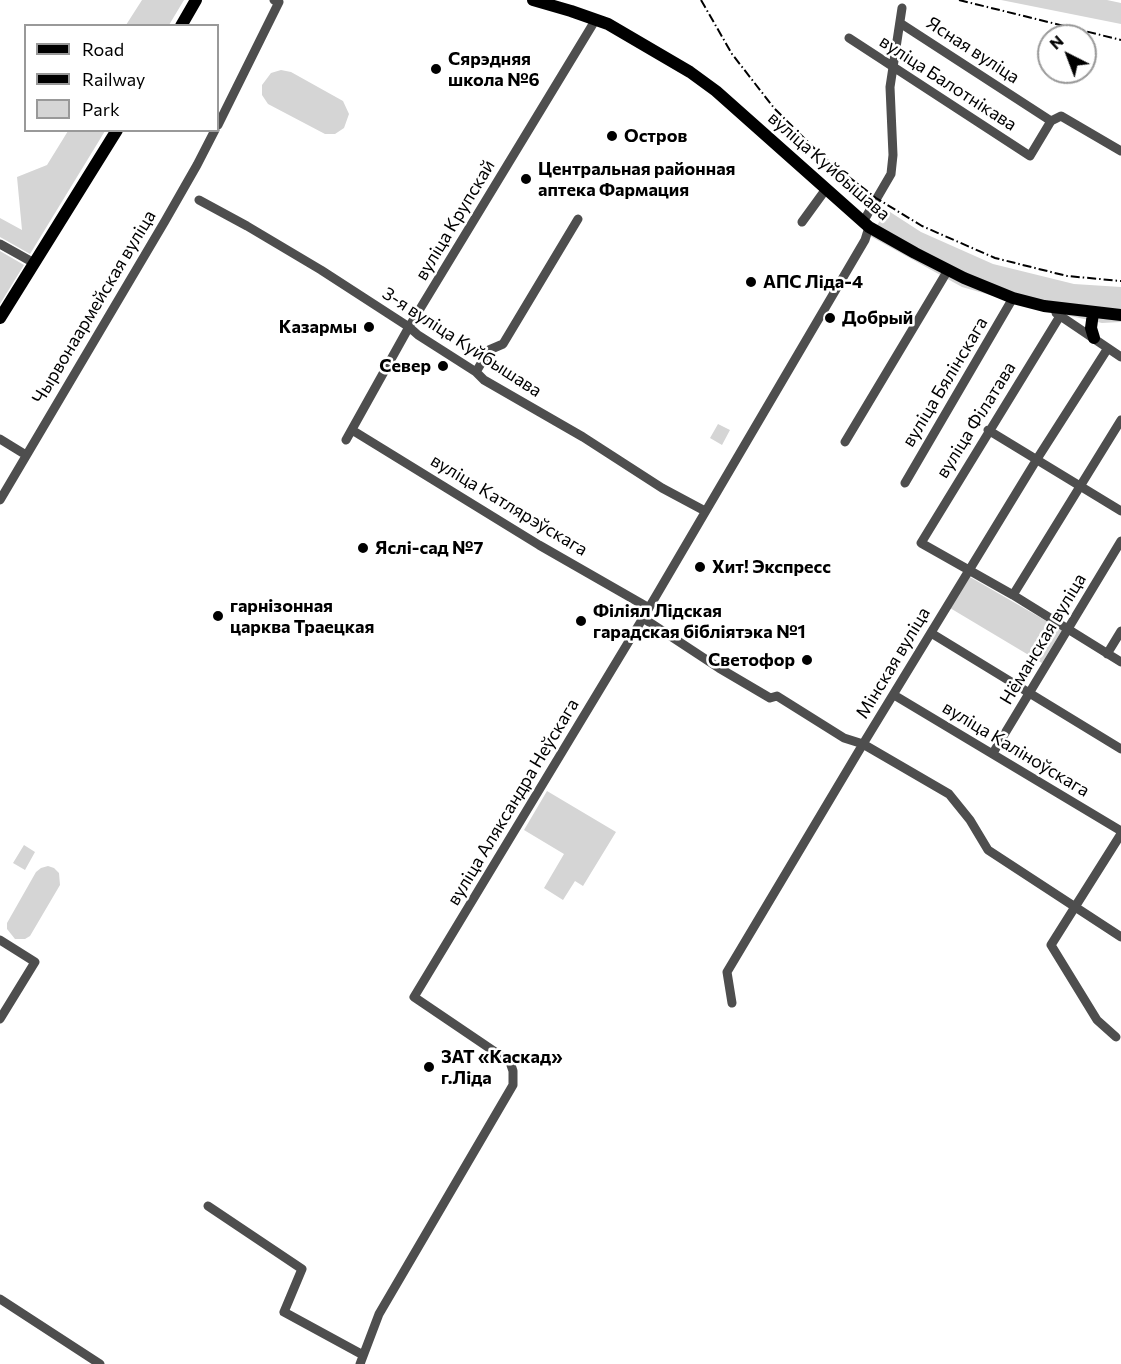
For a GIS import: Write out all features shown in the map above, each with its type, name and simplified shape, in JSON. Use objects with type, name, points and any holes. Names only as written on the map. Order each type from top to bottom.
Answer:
[{"type":"main road","points":[[174,24],[188,0]]},
{"type":"main road","points":[[182,24],[196,0]]},
{"type":"main road","name":"вуліца Куйбышава","points":[[537,0],[596,19],[690,72],[716,91],[866,224],[948,270],[1013,298],[1044,306],[1121,315]]},
{"type":"main road","points":[[53,231],[62,208],[108,132]]},
{"type":"main road","points":[[0,318],[53,231],[68,213],[116,132]]},
{"type":"main road","points":[[1093,313],[1091,328],[1094,338]]},
{"type":"street","points":[[219,123],[279,2],[274,0]]},
{"type":"street","name":"вуліца Аляксандра Неўскага","points":[[362,1360],[379,1314],[513,1085],[513,1071],[510,1062],[414,997],[649,608],[865,240],[866,224],[891,174],[890,87],[902,8]]},
{"type":"street","name":"вуліца Крупскай","points":[[346,440],[410,327],[596,19]]},
{"type":"street","name":"Ясная вуліца","points":[[900,23],[1051,121],[1061,116],[1121,150]]},
{"type":"street","name":"вуліца Балотнікава","points":[[849,38],[1030,156],[1051,121]]},
{"type":"street","name":"Чырвонаармейская вуліца","points":[[0,500],[165,221],[214,132]]},
{"type":"street","points":[[802,222],[826,189]]},
{"type":"street","name":"3-я вуліца Куйбышава","points":[[199,200],[268,238],[410,327],[418,335],[476,372],[484,380],[583,437],[662,488],[705,511]]},
{"type":"street","points":[[476,372],[489,350],[503,344],[578,219]]},
{"type":"street","points":[[0,244],[34,263]]},
{"type":"street","points":[[845,442],[948,270]]},
{"type":"street","name":"вуліца Бялінскага","points":[[905,483],[1013,298]]},
{"type":"street","points":[[1044,306],[1121,357]]},
{"type":"street","name":"вуліца Філатава","points":[[969,570],[921,543],[988,430],[1060,316]]},
{"type":"street","name":"Мінская вуліца","points":[[732,1003],[727,972],[969,570],[1108,348]]},
{"type":"street","points":[[1013,595],[1121,420]]},
{"type":"street","name":"вуліца Катлярэўскага","points":[[352,430],[649,608]]},
{"type":"street","points":[[988,430],[1121,511]]},
{"type":"street","points":[[0,439],[26,455]]},
{"type":"street","name":"Нёманская вуліца","points":[[993,753],[1121,541]]},
{"type":"street","points":[[969,570],[1121,662]]},
{"type":"street","points":[[643,618],[770,698],[777,696],[844,738],[863,744],[949,794],[970,820],[987,850],[1121,937]]},
{"type":"street","points":[[1107,654],[1121,631]]},
{"type":"street","points":[[931,633],[1121,749]]},
{"type":"street","name":"вуліца Каліноўскага","points":[[894,695],[993,753],[1121,833]]},
{"type":"street","points":[[1116,1037],[1097,1020],[1051,945],[1121,833]]},
{"type":"street","points":[[0,940],[35,962],[0,1019]]},
{"type":"street","points":[[208,1206],[302,1269],[284,1312],[362,1360]]},
{"type":"street","points":[[0,1299],[100,1364]]},
{"type":"green space","points":[[142,0],[184,0],[170,24],[127,24]]},
{"type":"green space","points":[[1001,0],[1107,0],[1121,3],[1121,24]]},
{"type":"green space","points":[[281,70],[291,72],[343,101],[349,114],[344,128],[335,134],[325,134],[268,104],[262,95],[262,85],[271,73]]},
{"type":"green space","points":[[67,132],[104,132],[30,254],[0,237],[0,218],[22,230],[17,177],[47,165]]},
{"type":"green space","points":[[887,210],[921,232],[993,264],[1074,284],[1121,287],[1121,322],[1102,323],[1039,309],[962,287],[870,236]]},
{"type":"green space","points":[[0,251],[24,265],[0,304]]},
{"type":"green space","points":[[718,424],[730,430],[722,445],[710,438]]},
{"type":"green space","points":[[970,577],[1062,630],[1042,663],[950,608]]},
{"type":"green space","points":[[547,791],[616,832],[583,886],[575,881],[563,900],[544,888],[564,854],[524,830]]},
{"type":"green space","points":[[24,845],[35,852],[25,870],[13,863]]},
{"type":"green space","points":[[48,866],[59,873],[60,885],[30,936],[25,939],[15,939],[7,929],[7,923],[36,872]]},
{"type":"railway","points":[[701,0],[732,54],[774,108],[822,156],[876,198],[922,226],[995,258],[1067,276],[1121,281]]},
{"type":"railway","points":[[959,0],[1121,40]]},
{"type":"place","name":"Сярэдняя школа №6","points":[[436,69]]},
{"type":"place","name":"Остров","points":[[612,136]]},
{"type":"place","name":"Центральная районная аптека Фармация","points":[[526,179]]},
{"type":"place","name":"АПС Ліда-4","points":[[751,282]]},
{"type":"place","name":"Добрый","points":[[830,318]]},
{"type":"place","name":"Казармы","points":[[369,327]]},
{"type":"place","name":"Север","points":[[443,366]]},
{"type":"place","name":"Яслі-сад №7","points":[[363,548]]},
{"type":"place","name":"Хит! Экспресс","points":[[700,567]]},
{"type":"place","name":"гарнізонная царква Траецкая","points":[[218,616]]},
{"type":"place","name":"Філіял Лідская гарадская бібліятэка №1","points":[[581,621]]},
{"type":"place","name":"Светофор","points":[[807,660]]},
{"type":"place","name":"ЗАТ «Каскад» г.Ліда","points":[[429,1067]]}]
